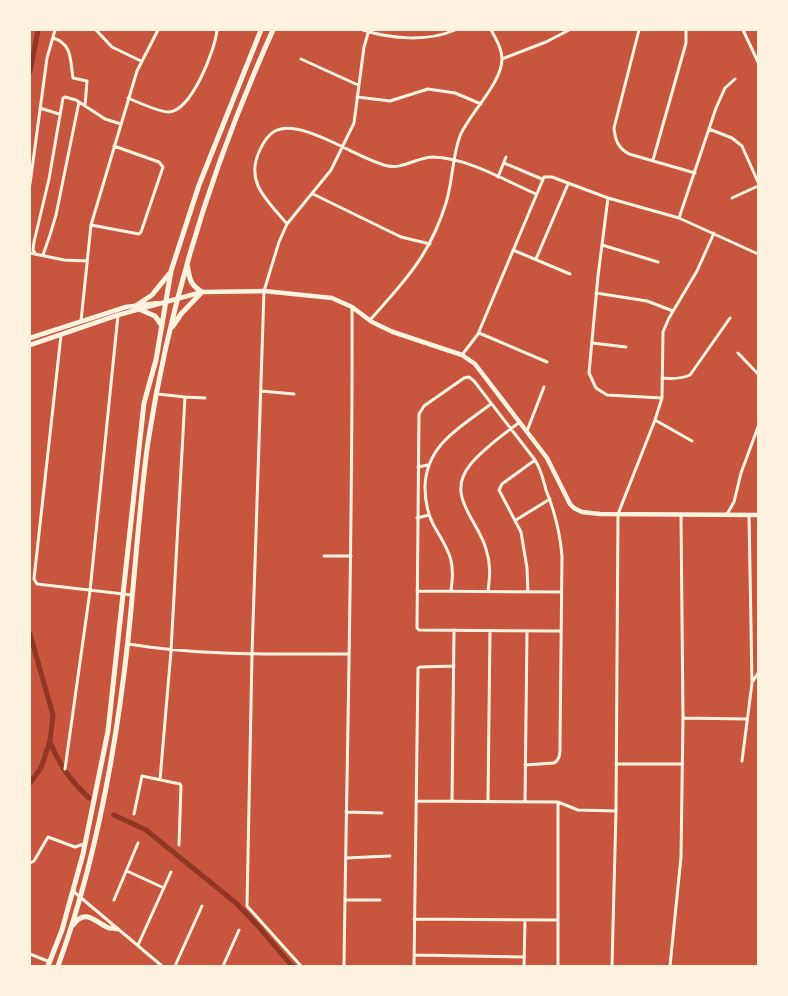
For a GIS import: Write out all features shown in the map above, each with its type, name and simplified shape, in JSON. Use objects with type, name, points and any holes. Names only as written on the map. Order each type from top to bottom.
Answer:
[{"type":"highway","points":[[49,964],[62,930],[85,844],[108,730],[144,403],[156,360],[171,271],[199,185],[262,30]]},
{"type":"highway","points":[[58,966],[72,927],[91,858],[103,804],[128,644],[148,442],[177,299],[215,174],[252,78],[273,30]]},
{"type":"highway","points":[[170,331],[181,314],[202,292],[191,283],[187,261]]},
{"type":"highway","points":[[162,327],[155,316],[139,307],[158,289],[171,271]]},
{"type":"highway","points":[[72,927],[82,918],[89,917],[96,919],[108,928],[117,928]]},
{"type":"main road","points":[[30,338],[80,322],[202,292],[264,291],[332,298],[352,307],[370,320],[393,332],[462,355],[479,368],[547,458],[570,504],[574,508],[582,512],[618,514],[758,515]]},
{"type":"main road","points":[[30,344],[118,316],[139,307]]},
{"type":"street","points":[[30,184],[47,58],[55,30]]},
{"type":"street","points":[[96,30],[112,47],[141,62]]},
{"type":"street","points":[[80,322],[91,224],[128,98],[141,62],[158,30]]},
{"type":"street","points":[[128,98],[169,112],[179,108],[187,101],[206,68],[217,30]]},
{"type":"street","points":[[363,30],[420,38],[455,30]]},
{"type":"street","points":[[370,320],[406,281],[430,244],[446,202],[456,160],[457,145],[462,132],[494,82],[502,59],[491,30]]},
{"type":"street","points":[[502,59],[546,42],[569,30]]},
{"type":"street","points":[[639,30],[614,128],[614,137],[622,150],[629,154],[694,173]]},
{"type":"street","points":[[653,160],[686,43],[686,30]]},
{"type":"street","points":[[743,30],[758,62]]},
{"type":"street","points":[[301,966],[247,906],[252,654],[264,291],[279,242],[287,224],[331,170],[354,123],[364,47],[369,31]]},
{"type":"street","points":[[53,38],[62,41],[69,49],[73,78],[87,81],[86,106]]},
{"type":"street","points":[[301,59],[358,85]]},
{"type":"street","points":[[679,218],[725,88],[735,79]]},
{"type":"street","points":[[357,97],[390,101],[428,89],[455,92],[481,104]]},
{"type":"street","points":[[35,253],[33,250],[34,242],[64,97],[79,102],[93,112],[120,124]]},
{"type":"street","points":[[43,255],[56,215],[79,102]]},
{"type":"street","points":[[40,108],[59,114]]},
{"type":"street","points":[[287,224],[260,191],[254,175],[254,163],[262,143],[274,131],[286,128],[300,129],[363,157],[391,166],[428,157],[456,160],[536,194]]},
{"type":"street","points":[[709,129],[738,141],[758,182]]},
{"type":"street","points":[[91,224],[138,234],[141,232],[163,167],[159,162],[114,146]]},
{"type":"street","points":[[498,177],[506,157]]},
{"type":"street","points":[[504,163],[542,179]]},
{"type":"street","points":[[462,355],[479,333],[542,179],[548,176],[608,198],[679,218],[758,254]]},
{"type":"street","points":[[536,259],[568,184]]},
{"type":"street","points":[[732,198],[758,186]]},
{"type":"street","points":[[313,194],[401,237],[430,244]]},
{"type":"street","points":[[608,198],[596,293],[589,373],[592,381],[601,392],[607,395],[662,398]]},
{"type":"street","points":[[612,966],[616,811],[618,514],[662,398],[663,332],[697,271],[714,233]]},
{"type":"street","points":[[602,244],[658,262]]},
{"type":"street","points":[[514,250],[570,274]]},
{"type":"street","points":[[30,253],[64,260],[87,261]]},
{"type":"street","points":[[596,293],[655,303],[673,312]]},
{"type":"street","points":[[344,966],[348,654],[353,473],[352,307]]},
{"type":"street","points":[[65,769],[90,591],[118,316]]},
{"type":"street","points":[[662,378],[684,378],[690,375],[730,318]]},
{"type":"street","points":[[479,333],[547,362]]},
{"type":"street","points":[[61,335],[34,579],[37,584],[133,595]]},
{"type":"street","points":[[592,343],[626,348]]},
{"type":"street","points":[[738,353],[758,374]]},
{"type":"street","points":[[525,765],[554,763],[558,761],[560,756],[562,556],[560,535],[556,514],[540,468],[474,381],[469,377],[464,378],[424,406],[420,412],[417,518],[418,628],[419,630],[561,631]]},
{"type":"street","points":[[527,430],[544,387]]},
{"type":"street","points":[[261,391],[294,394]]},
{"type":"street","points":[[157,394],[205,398]]},
{"type":"street","points":[[160,780],[171,651],[185,397]]},
{"type":"street","points":[[451,591],[454,576],[451,557],[429,515],[425,490],[428,465],[439,446],[449,435],[491,404]]},
{"type":"street","points":[[655,420],[692,441]]},
{"type":"street","points":[[488,591],[491,574],[486,548],[476,525],[462,501],[461,484],[470,465],[520,421]]},
{"type":"street","points":[[727,514],[734,502],[740,473],[758,427]]},
{"type":"street","points":[[528,592],[521,532],[499,488],[535,460]]},
{"type":"street","points":[[418,467],[428,465]]},
{"type":"street","points":[[516,520],[550,499]]},
{"type":"street","points":[[670,966],[680,857],[683,718],[681,514]]},
{"type":"street","points":[[417,518],[429,515]]},
{"type":"street","points":[[742,761],[752,683],[749,515]]},
{"type":"street","points":[[324,556],[351,556]]},
{"type":"street","points":[[417,591],[562,592]]},
{"type":"street","points":[[452,801],[454,630]]},
{"type":"street","points":[[488,801],[490,631]]},
{"type":"street","points":[[525,802],[527,631]]},
{"type":"street","points":[[128,644],[171,651],[252,654],[348,654]]},
{"type":"street","points":[[414,966],[419,667],[454,666]]},
{"type":"street","points":[[752,683],[758,673]]},
{"type":"street","points":[[683,718],[747,719]]},
{"type":"street","points":[[616,764],[681,764]]},
{"type":"street","points":[[134,814],[142,776],[180,784],[182,786],[180,845]]},
{"type":"street","points":[[416,801],[558,802],[578,810],[616,811]]},
{"type":"street","points":[[558,802],[558,966]]},
{"type":"street","points":[[346,812],[382,813]]},
{"type":"street","points":[[30,863],[34,861],[48,837],[76,847],[85,844]]},
{"type":"street","points":[[114,900],[138,843]]},
{"type":"street","points":[[345,858],[390,856]]},
{"type":"street","points":[[127,871],[164,888]]},
{"type":"street","points":[[138,945],[171,872]]},
{"type":"street","points":[[72,891],[162,966]]},
{"type":"street","points":[[345,900],[380,900]]},
{"type":"street","points":[[175,966],[202,906]]},
{"type":"street","points":[[414,919],[558,920]]},
{"type":"street","points":[[524,966],[525,920]]},
{"type":"street","points":[[223,966],[239,930]]},
{"type":"street","points":[[30,954],[49,964]]},
{"type":"street","points":[[414,955],[524,957]]},
{"type":"waterway","points":[[30,72],[38,30]]},
{"type":"waterway","points":[[30,634],[53,715],[50,741],[41,768],[30,783]]},
{"type":"waterway","points":[[50,742],[66,772],[89,798]]},
{"type":"waterway","points":[[114,815],[146,830],[236,903],[292,966]]}]
